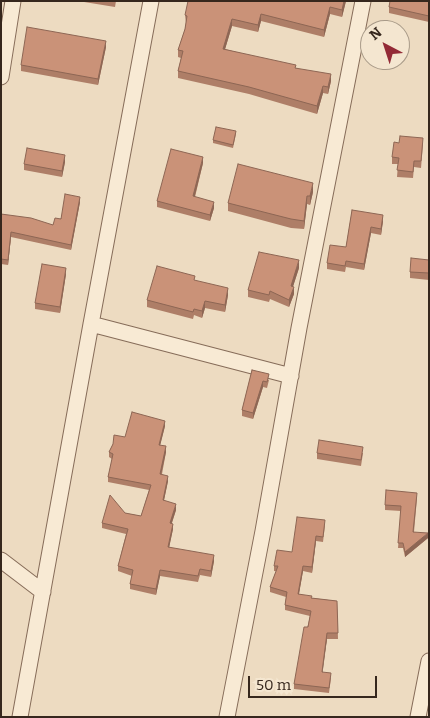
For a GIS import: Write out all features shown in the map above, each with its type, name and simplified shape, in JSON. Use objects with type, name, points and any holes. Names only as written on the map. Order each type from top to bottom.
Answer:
[{"type":"street","points":[[1,76],[13,1]]},
{"type":"street","points":[[20,717],[151,1]]},
{"type":"street","points":[[227,717],[363,1]]},
{"type":"street","points":[[91,324],[291,376]]},
{"type":"street","points":[[1,560],[43,592]]},
{"type":"street","points":[[418,717],[429,661]]},
{"type":"building","points":[[188,1],[344,1],[342,10],[330,7],[324,30],[261,14],[258,25],[232,19],[223,49],[296,65],[295,68],[331,74],[328,87],[323,86],[317,106],[249,87],[178,71],[183,51],[178,50],[185,29]]},
{"type":"building","points":[[390,1],[429,1],[429,16],[389,7]]},
{"type":"building","points":[[27,27],[106,41],[98,79],[21,65]]},
{"type":"building","points":[[216,127],[236,131],[233,145],[213,140]]},
{"type":"building","points":[[400,136],[423,138],[421,161],[414,161],[413,172],[397,170],[399,158],[392,157],[394,142],[399,143]]},
{"type":"building","points":[[27,148],[65,155],[62,171],[24,164]]},
{"type":"building","points":[[171,149],[203,157],[193,196],[214,202],[210,215],[157,201]]},
{"type":"building","points":[[238,164],[313,183],[310,196],[307,196],[304,221],[228,203]]},
{"type":"building","points":[[65,194],[80,197],[71,245],[11,232],[8,260],[1,259],[1,214],[31,218],[53,225],[55,218],[61,219]]},
{"type":"building","points":[[352,210],[383,215],[381,229],[371,227],[364,264],[346,261],[345,266],[327,263],[330,245],[346,247]]},
{"type":"building","points":[[259,252],[299,260],[291,286],[294,287],[289,300],[270,291],[269,295],[248,290]]},
{"type":"building","points":[[411,258],[429,260],[429,273],[410,272]]},
{"type":"building","points":[[42,264],[66,268],[60,307],[35,303]]},
{"type":"building","points":[[157,266],[195,276],[194,280],[228,288],[225,305],[205,301],[202,311],[194,309],[193,312],[147,300]]},
{"type":"building","points":[[252,370],[269,374],[267,382],[263,381],[253,413],[242,410]]},
{"type":"building","points":[[132,412],[165,421],[159,445],[166,446],[160,474],[168,476],[163,500],[176,504],[170,523],[173,524],[168,547],[214,555],[211,571],[200,569],[198,576],[160,570],[156,589],[130,584],[133,570],[118,566],[128,529],[102,523],[110,495],[125,513],[141,516],[151,485],[108,477],[113,454],[109,452],[113,444],[114,435],[125,437]]},
{"type":"building","points":[[319,440],[363,447],[361,460],[317,453]]},
{"type":"building","points":[[386,490],[417,493],[413,532],[428,533],[405,552],[403,543],[398,543],[401,506],[385,505]]},
{"type":"building","points":[[297,517],[325,520],[323,537],[316,536],[312,567],[303,566],[298,594],[312,596],[311,598],[337,601],[338,633],[327,633],[322,672],[331,673],[329,688],[294,684],[304,627],[308,627],[311,611],[285,605],[287,592],[270,587],[278,566],[274,566],[277,550],[292,552]]}]
